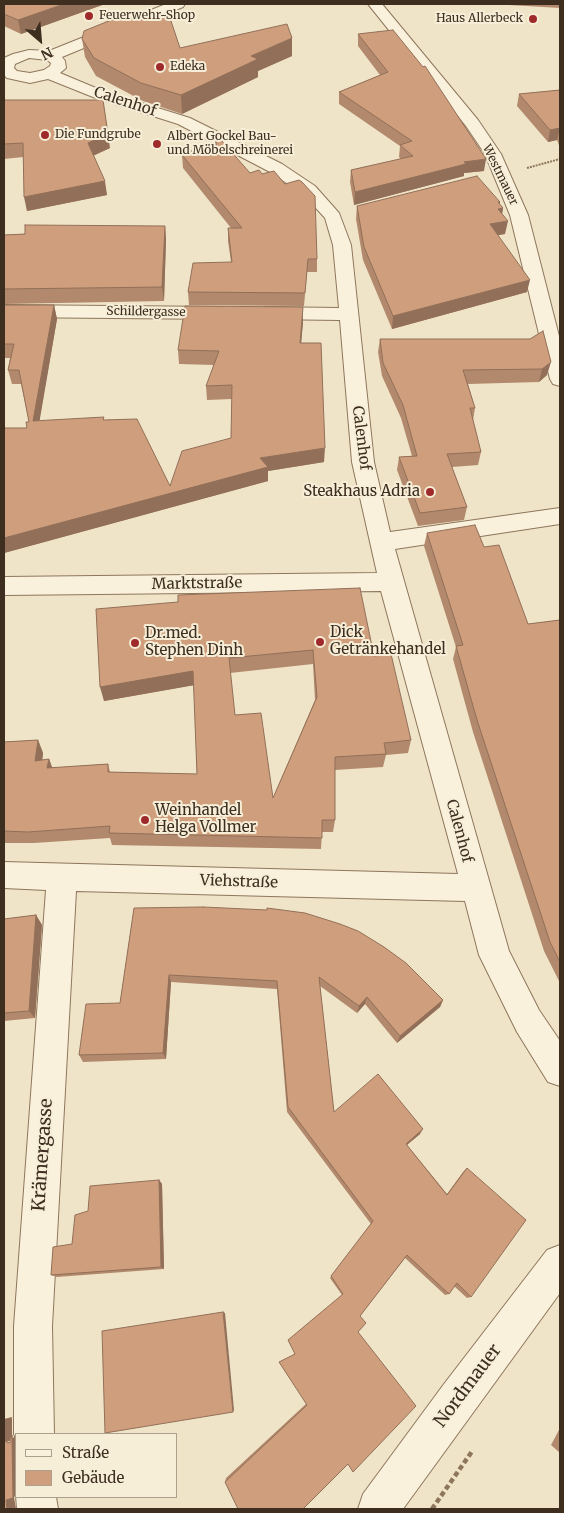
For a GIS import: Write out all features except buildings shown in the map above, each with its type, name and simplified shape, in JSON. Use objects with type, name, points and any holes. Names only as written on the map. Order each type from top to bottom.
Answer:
[{"type":"street","points":[[51,56],[58,61],[58,68],[48,74],[30,78],[8,76],[6,69],[12,52],[51,56],[178,4]]},
{"type":"street","name":"Westmauer","points":[[375,4],[472,123],[493,154],[519,215],[560,379]]},
{"type":"street","name":"Calenhof","points":[[48,74],[98,94],[184,121],[276,168],[343,214],[342,245],[359,430],[367,485],[391,582],[495,955],[528,1021],[560,1070]]},
{"type":"street","points":[[483,178],[502,174]]},
{"type":"street","name":"Schildergasse","points":[[4,311],[349,314]]},
{"type":"street","points":[[381,542],[560,516]]},
{"type":"street","name":"Marktstraße","points":[[4,586],[391,582]]},
{"type":"street","name":"Viehstraße","points":[[4,875],[475,888]]},
{"type":"street","name":"Krämergasse","points":[[34,1433],[33,1326],[62,877]]},
{"type":"street","name":"Nordmauer","points":[[378,1509],[458,1398],[560,1263]]},
{"type":"path","points":[[502,174],[560,159]]},
{"type":"place","name":"Feuerwehr-Shop","points":[[89,16]]},
{"type":"place","name":"Haus Allerbeck","points":[[533,19]]},
{"type":"place","name":"Edeka","points":[[160,67]]},
{"type":"place","name":"Die Fundgrube","points":[[45,135]]},
{"type":"place","name":"Albert Gockel Bau- und Möbelschreinerei","points":[[157,144]]},
{"type":"place","name":"Steakhaus Adria","points":[[430,492]]},
{"type":"place","name":"Dick Getränkehandel","points":[[320,642]]},
{"type":"place","name":"Dr.med. Stephen Dinh","points":[[135,643]]},
{"type":"place","name":"Weinhandel Helga Vollmer","points":[[145,820]]}]
